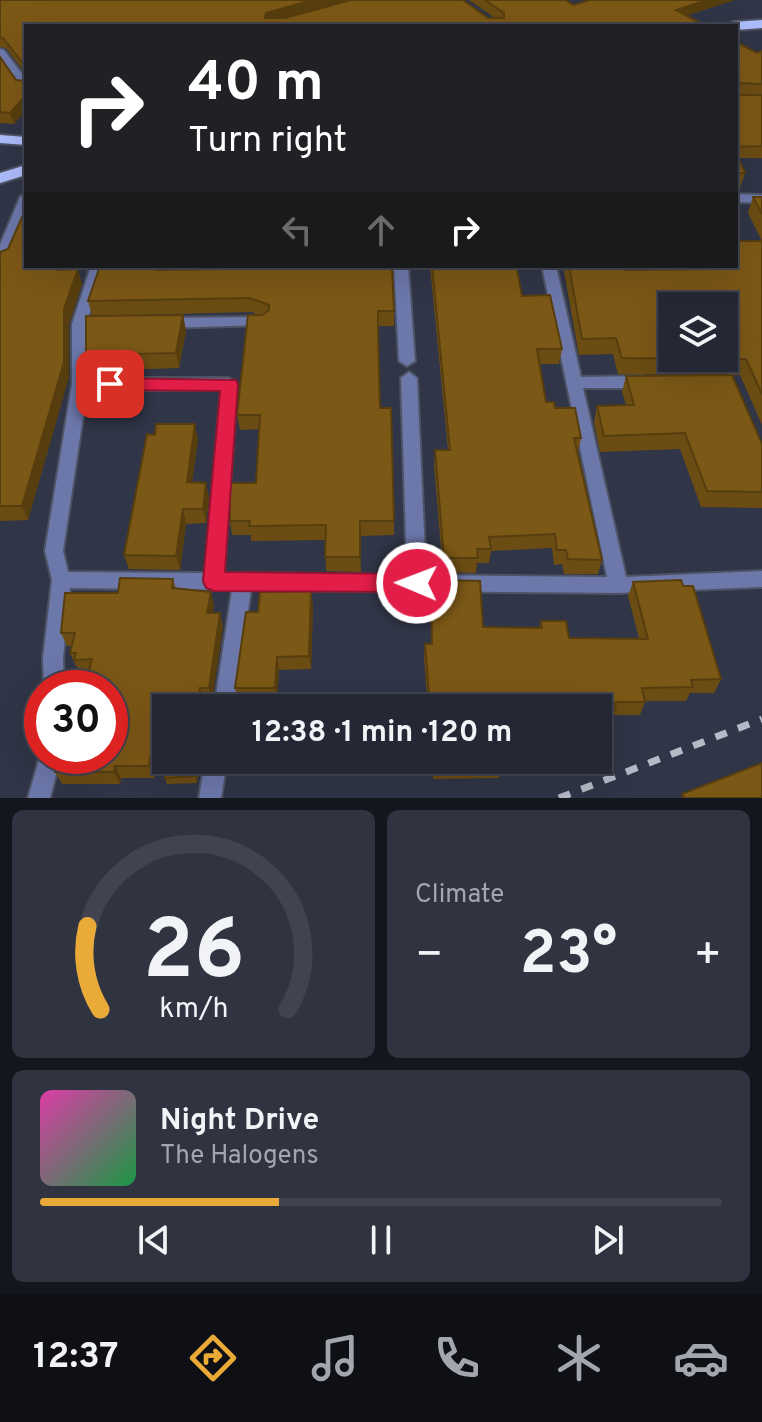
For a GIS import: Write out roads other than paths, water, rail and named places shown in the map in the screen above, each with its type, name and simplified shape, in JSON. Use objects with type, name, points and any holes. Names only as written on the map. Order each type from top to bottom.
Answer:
[{"type":"main road","points":[[738,26],[762,24]]},
{"type":"main road","points":[[0,139],[24,141]]},
{"type":"main road","points":[[0,178],[24,171]]},
{"type":"street","points":[[0,52],[24,84]]},
{"type":"street","points":[[738,198],[762,199]]},
{"type":"street","points":[[0,262],[24,202]]},
{"type":"street","points":[[53,670],[61,580],[54,551],[80,384],[86,324],[98,268]]},
{"type":"street","points":[[401,268],[417,583]]},
{"type":"street","points":[[549,268],[618,585]]},
{"type":"street","points":[[155,323],[262,322]]},
{"type":"street","points":[[574,383],[662,382]]},
{"type":"street","points":[[80,384],[229,384],[214,581]]},
{"type":"street","points":[[61,580],[618,585],[762,579]]},
{"type":"street","points":[[226,694],[243,581]]},
{"type":"street","points":[[39,798],[45,774]]},
{"type":"street","points":[[210,798],[214,774]]},
{"type":"railway","points":[[559,798],[762,719]]}]
